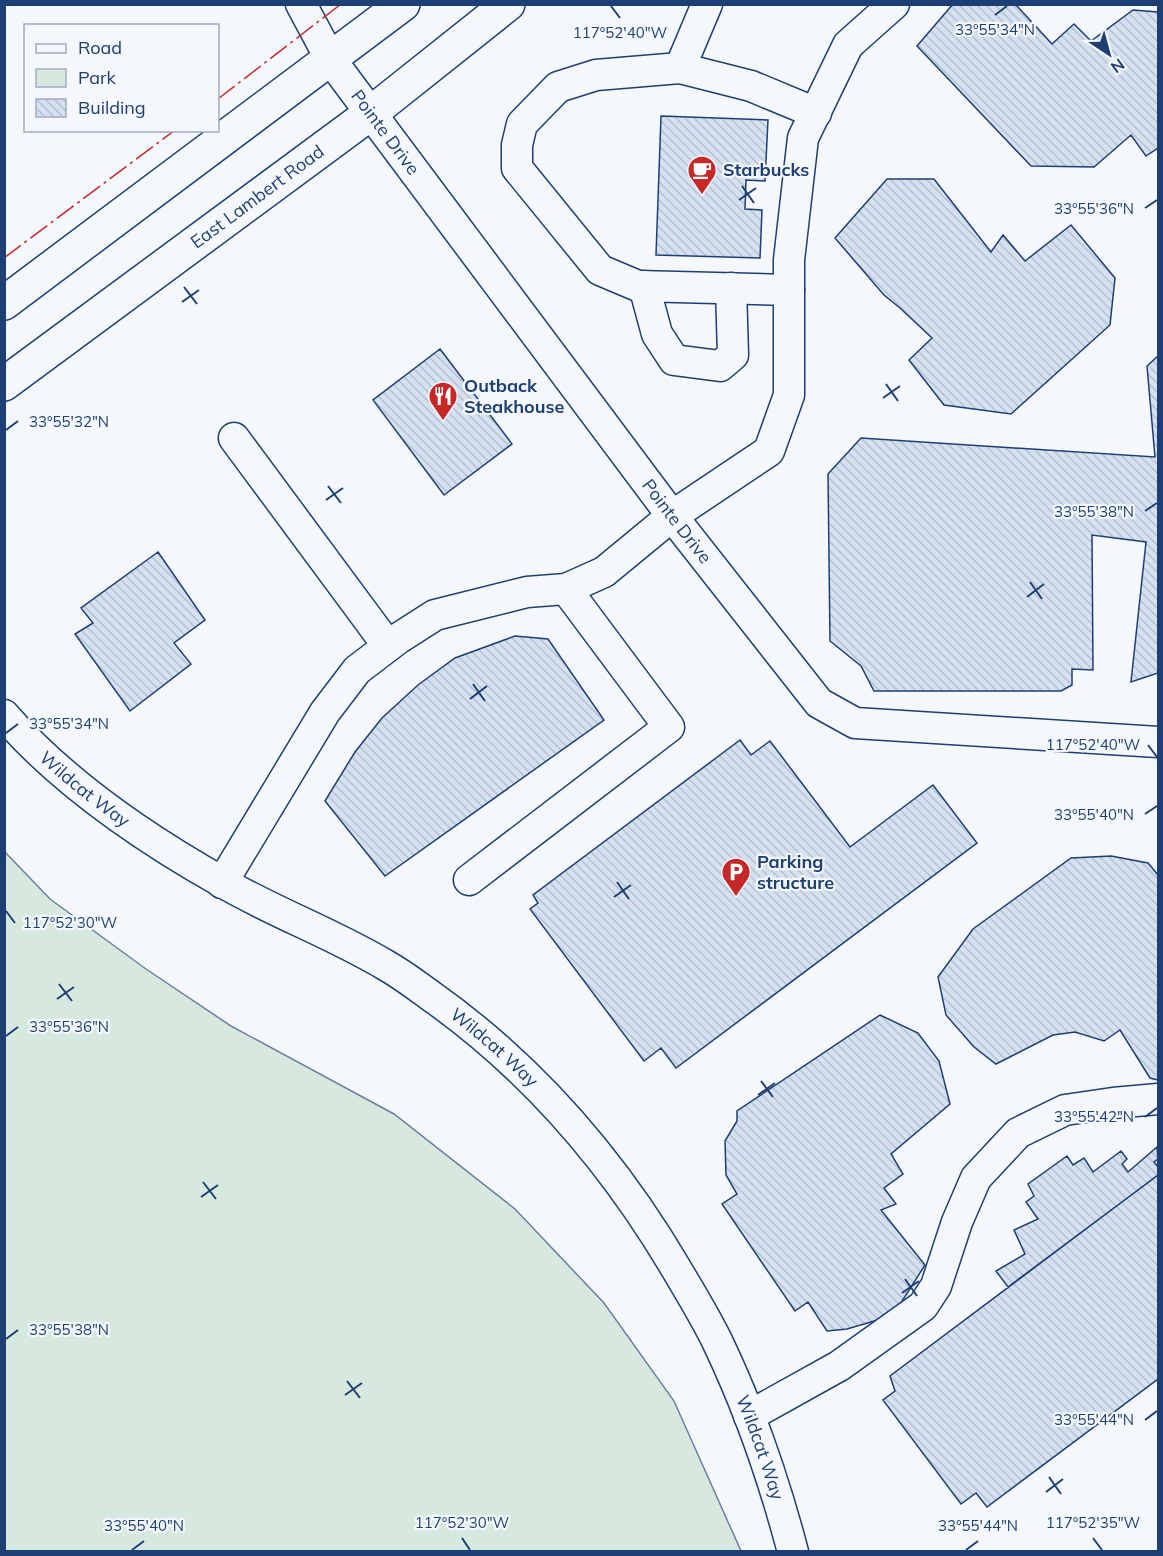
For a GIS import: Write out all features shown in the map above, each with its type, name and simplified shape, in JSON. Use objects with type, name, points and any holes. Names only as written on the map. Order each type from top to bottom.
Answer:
[{"type":"main road","points":[[4,303],[403,4]]},
{"type":"main road","name":"East Lambert Road","points":[[4,384],[371,113],[508,4]]},
{"type":"street","name":"Pointe Drive","points":[[301,4],[331,60],[672,516],[819,703],[855,723],[1158,750]]},
{"type":"street","points":[[680,68],[707,4]]},
{"type":"street","points":[[222,883],[325,712],[357,670],[435,615],[526,592],[566,589],[604,572],[672,516],[769,452],[789,395],[789,260],[803,138],[848,45],[894,4]]},
{"type":"street","points":[[789,290],[638,286],[600,270],[517,168],[517,145],[522,124],[558,87],[596,75],[680,68],[751,86],[816,113]]},
{"type":"street","points":[[644,286],[657,334],[674,360],[720,366],[733,355],[731,288]]},
{"type":"street","points":[[234,438],[388,646]]},
{"type":"street","points":[[469,880],[669,727],[566,589]]},
{"type":"street","name":"Wildcat Way","points":[[4,715],[26,740],[111,812],[222,883],[332,935],[390,967],[486,1038],[526,1074],[567,1117],[608,1166],[648,1222],[718,1343],[749,1416],[777,1494],[793,1551]]},
{"type":"street","points":[[749,1416],[839,1366],[922,1306],[936,1286],[957,1222],[976,1178],[1018,1133],[1065,1110],[1113,1102],[1158,1099]]},
{"type":"green space","points":[[4,851],[50,899],[146,969],[231,1026],[394,1114],[515,1209],[604,1303],[674,1401],[741,1551],[5,1551]]},
{"type":"building","points":[[953,4],[1016,5],[1052,44],[1074,24],[1091,41],[1133,10],[1158,12],[1158,148],[1146,156],[1131,135],[1094,167],[1031,166],[917,46]]},
{"type":"building","name":"Starbucks","points":[[661,116],[768,120],[765,181],[746,180],[745,209],[762,210],[760,258],[656,255]]},
{"type":"building","points":[[887,179],[934,179],[991,252],[1003,235],[1025,261],[1071,225],[1115,278],[1110,325],[1011,414],[944,405],[909,360],[932,338],[884,295],[835,238]]},
{"type":"building","name":"Outback Steakhouse","points":[[440,349],[512,444],[444,495],[373,400]]},
{"type":"building","points":[[1158,356],[1158,673],[1131,682],[1146,542],[1092,535],[1093,670],[1072,669],[1072,685],[1061,691],[874,691],[861,666],[830,641],[828,474],[861,438],[1155,457],[1147,366]]},
{"type":"building","points":[[158,552],[205,620],[174,643],[191,664],[130,711],[75,634],[93,623],[81,608]]},
{"type":"building","points":[[515,636],[548,639],[604,720],[385,876],[325,801],[355,752],[382,718],[418,685],[455,658]]},
{"type":"building","points":[[740,740],[751,755],[770,741],[850,847],[933,785],[977,843],[676,1068],[661,1048],[644,1061],[530,909],[538,903],[533,895]]},
{"type":"building","points":[[1111,856],[1148,863],[1158,875],[1158,1080],[1150,1078],[1120,1030],[1104,1041],[1075,1032],[1053,1035],[996,1064],[974,1047],[946,1015],[938,977],[973,929],[1071,858]]},
{"type":"building","points":[[880,1015],[918,1033],[939,1061],[950,1104],[891,1154],[903,1174],[884,1188],[896,1204],[881,1210],[925,1265],[899,1306],[881,1319],[847,1329],[827,1331],[808,1302],[795,1311],[722,1204],[737,1194],[726,1175],[725,1141],[737,1121],[737,1111]]},
{"type":"building","points":[[1157,1147],[1158,1159],[1154,1162],[1158,1167],[1158,1175],[1008,1287],[996,1271],[1025,1254],[1014,1230],[1038,1219],[1026,1202],[1034,1196],[1028,1184],[1067,1156],[1073,1165],[1084,1158],[1093,1172],[1121,1151],[1127,1159],[1122,1164],[1128,1172]]},
{"type":"building","points":[[1158,1175],[1158,1379],[987,1507],[976,1493],[961,1504],[883,1400],[895,1391],[890,1376]]},
{"type":"power","points":[[219,98],[341,4]]},
{"type":"power","points":[[4,258],[172,132]]},
{"type":"place","name":"Starbucks","points":[[702,196]]},
{"type":"place","name":"Outback Steakhouse","points":[[443,422]]},
{"type":"place","name":"Parking structure","points":[[736,898]]}]
